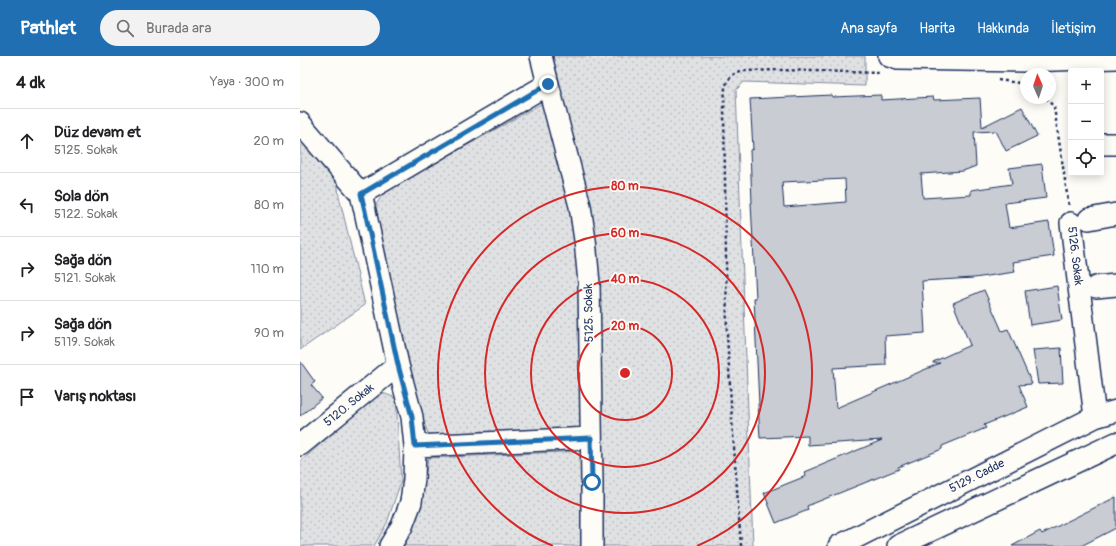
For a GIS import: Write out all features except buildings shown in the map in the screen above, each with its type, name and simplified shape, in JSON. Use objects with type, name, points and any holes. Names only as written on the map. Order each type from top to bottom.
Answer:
[{"type":"street","name":"5125. Sokak","points":[[541,56],[578,199],[585,240],[589,283],[592,546]]},
{"type":"street","points":[[889,65],[898,59],[1025,61],[1116,58]]},
{"type":"street","points":[[361,194],[548,84]]},
{"type":"street","points":[[300,123],[361,194],[398,365],[412,417],[415,446],[414,479],[411,502],[402,526],[390,546]]},
{"type":"street","points":[[1104,144],[1116,144]]},
{"type":"street","points":[[1080,221],[1116,214]]},
{"type":"street","name":"5126. Sokak","points":[[1080,221],[1095,417]]},
{"type":"street","name":"5120. Sokak","points":[[300,445],[398,365]]},
{"type":"street","name":"5129. Cadde","points":[[839,546],[1095,417],[1116,411]]},
{"type":"street","points":[[415,446],[591,438]]},
{"type":"street","points":[[898,546],[1116,443]]},
{"type":"path","points":[[741,546],[727,334],[725,86],[732,75],[743,71],[889,65]]},
{"type":"path","points":[[997,80],[1020,83]]},
{"type":"path","name":"5126. Sokak","points":[[1051,104],[1054,107],[1080,221]]},
{"type":"shaded area","points":[[553,56],[865,56],[865,86],[744,82],[736,90],[753,546],[596,546],[573,151]]},
{"type":"shaded area","points":[[546,101],[576,216],[586,428],[429,435],[422,419],[374,208],[384,192]]},
{"type":"shaded area","points":[[300,136],[337,179],[339,196],[365,305],[300,350]]},
{"type":"shaded area","points":[[380,392],[396,398],[401,481],[387,523],[374,546],[300,546],[300,462]]},
{"type":"shaded area","points":[[583,451],[582,546],[404,546],[416,516],[424,488],[428,458]]},
{"type":"route","points":[[548,84],[361,194],[398,365],[412,417],[415,446],[591,438],[592,482]]}]
